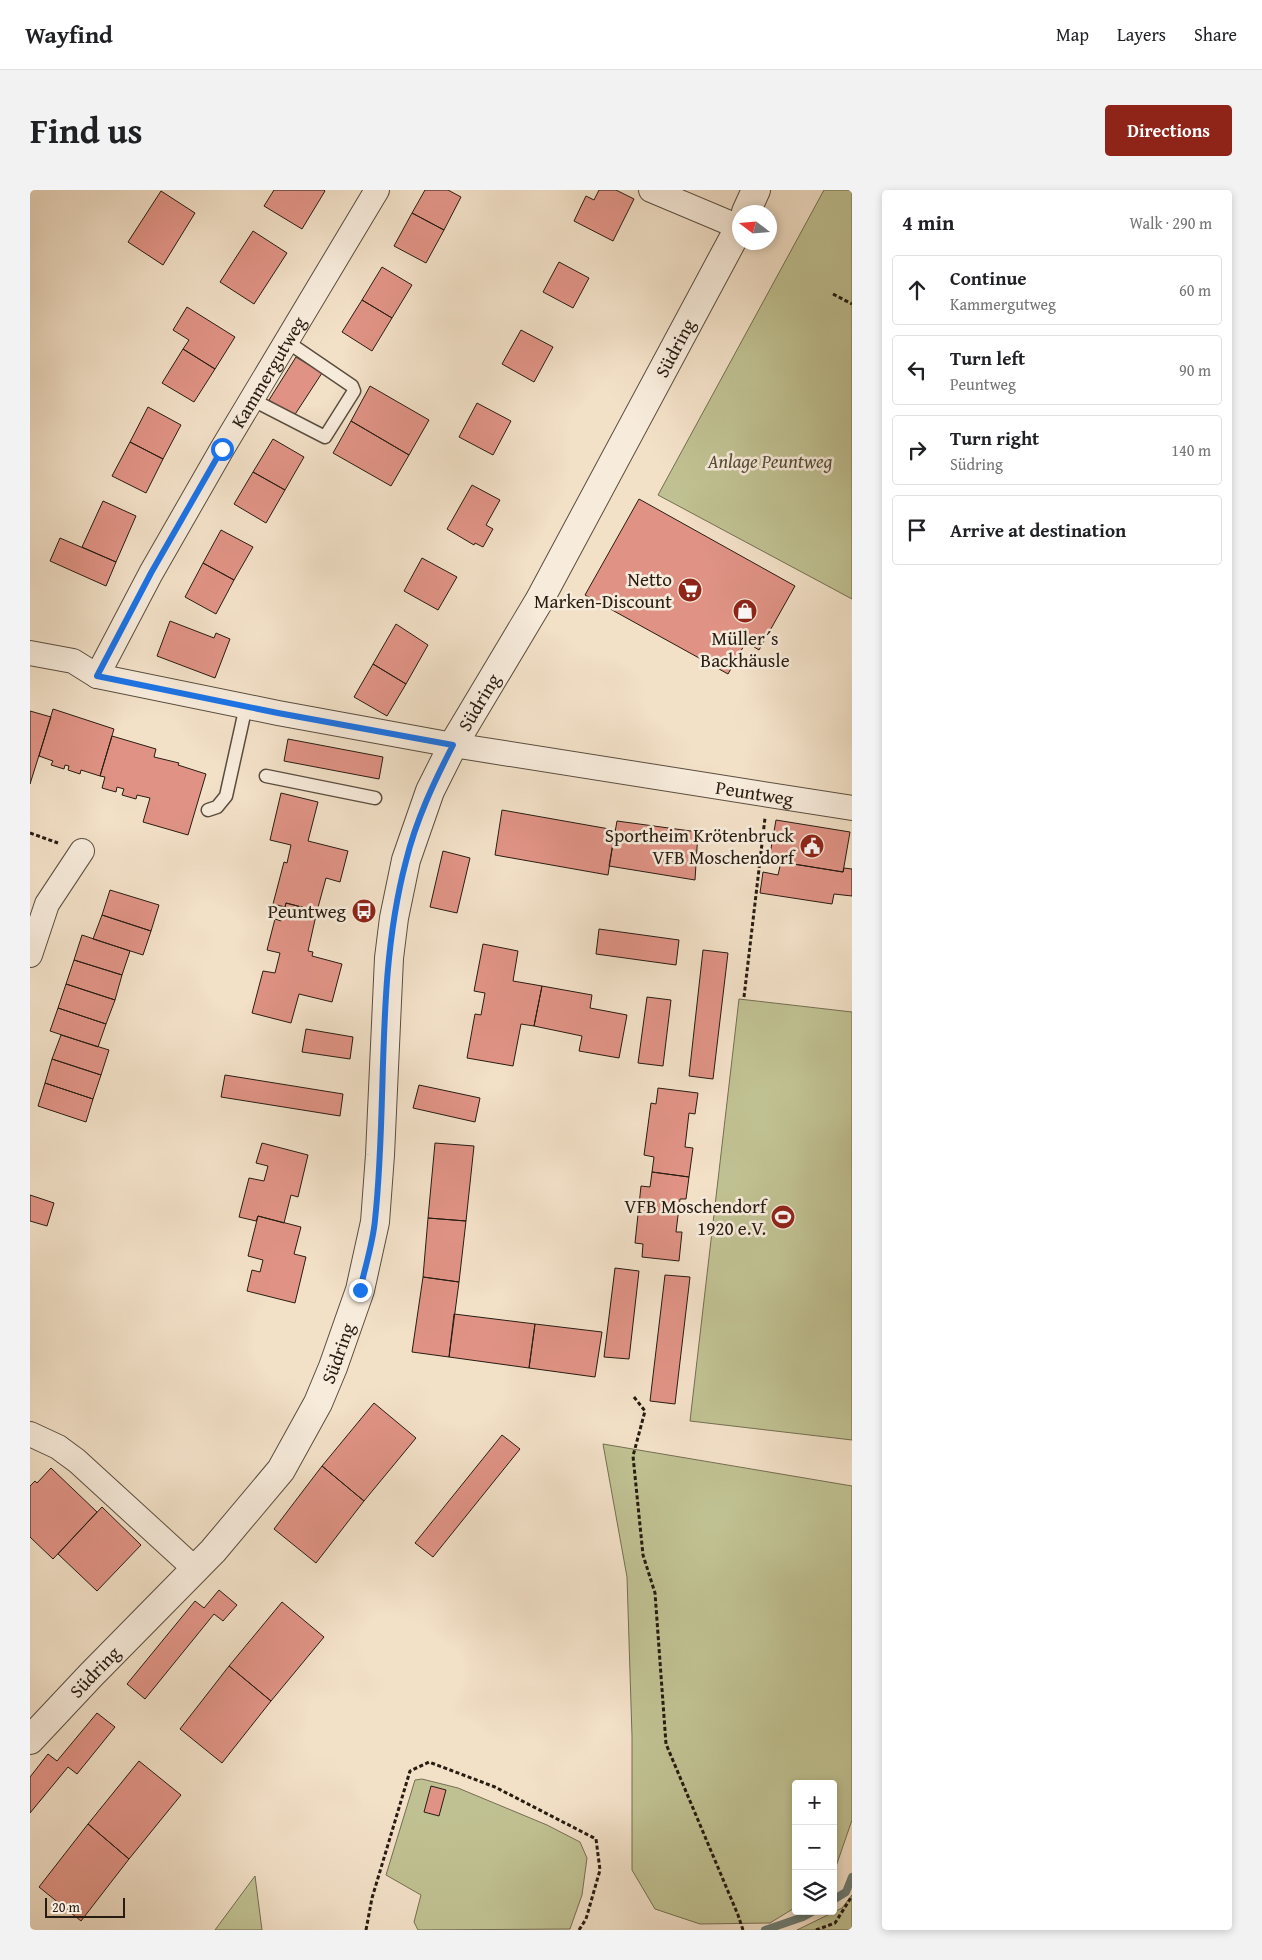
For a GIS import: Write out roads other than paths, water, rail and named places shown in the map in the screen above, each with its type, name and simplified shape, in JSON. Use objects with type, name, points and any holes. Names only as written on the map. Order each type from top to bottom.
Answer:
[{"type":"street","name":"Kammergutweg","points":[[97,676],[151,573],[251,399],[377,190]]},
{"type":"street","points":[[652,190],[732,223]]},
{"type":"street","points":[[749,205],[756,190]]},
{"type":"street","name":"Südring","points":[[30,1740],[64,1702],[213,1551],[281,1470],[318,1403],[333,1367],[360,1290],[375,1222],[389,958],[395,910],[406,860],[430,791],[453,745],[539,601],[732,239]]},
{"type":"street","points":[[30,653],[74,660],[97,676]]},
{"type":"street","name":"Peuntweg","points":[[97,676],[453,745],[852,808]]},
{"type":"street","points":[[30,956],[48,904],[82,851]]},
{"type":"street","points":[[30,1434],[58,1447],[76,1461],[196,1569]]},
{"type":"lane","points":[[251,399],[326,437],[354,391],[352,386],[286,341]]},
{"type":"lane","points":[[208,810],[218,807],[226,796],[246,706]]},
{"type":"lane","points":[[266,776],[375,798]]},
{"type":"waterway","points":[[837,1898],[846,1892],[852,1877]]},
{"type":"waterway","points":[[765,1930],[807,1915]]},
{"type":"place","name":"Netto Marken-Discount","points":[[690,590]]},
{"type":"place","name":"Müller´s Backhäusle","points":[[745,611]]},
{"type":"place","name":"Sportheim Krötenbruck VFB Moschendorf","points":[[812,846]]},
{"type":"place","name":"Peuntweg","points":[[364,911]]},
{"type":"place","name":"VFB Moschendorf 1920 e.V.","points":[[783,1217]]},
{"type":"park label","name":"Anlage Peuntweg","points":[[770,461]]}]
